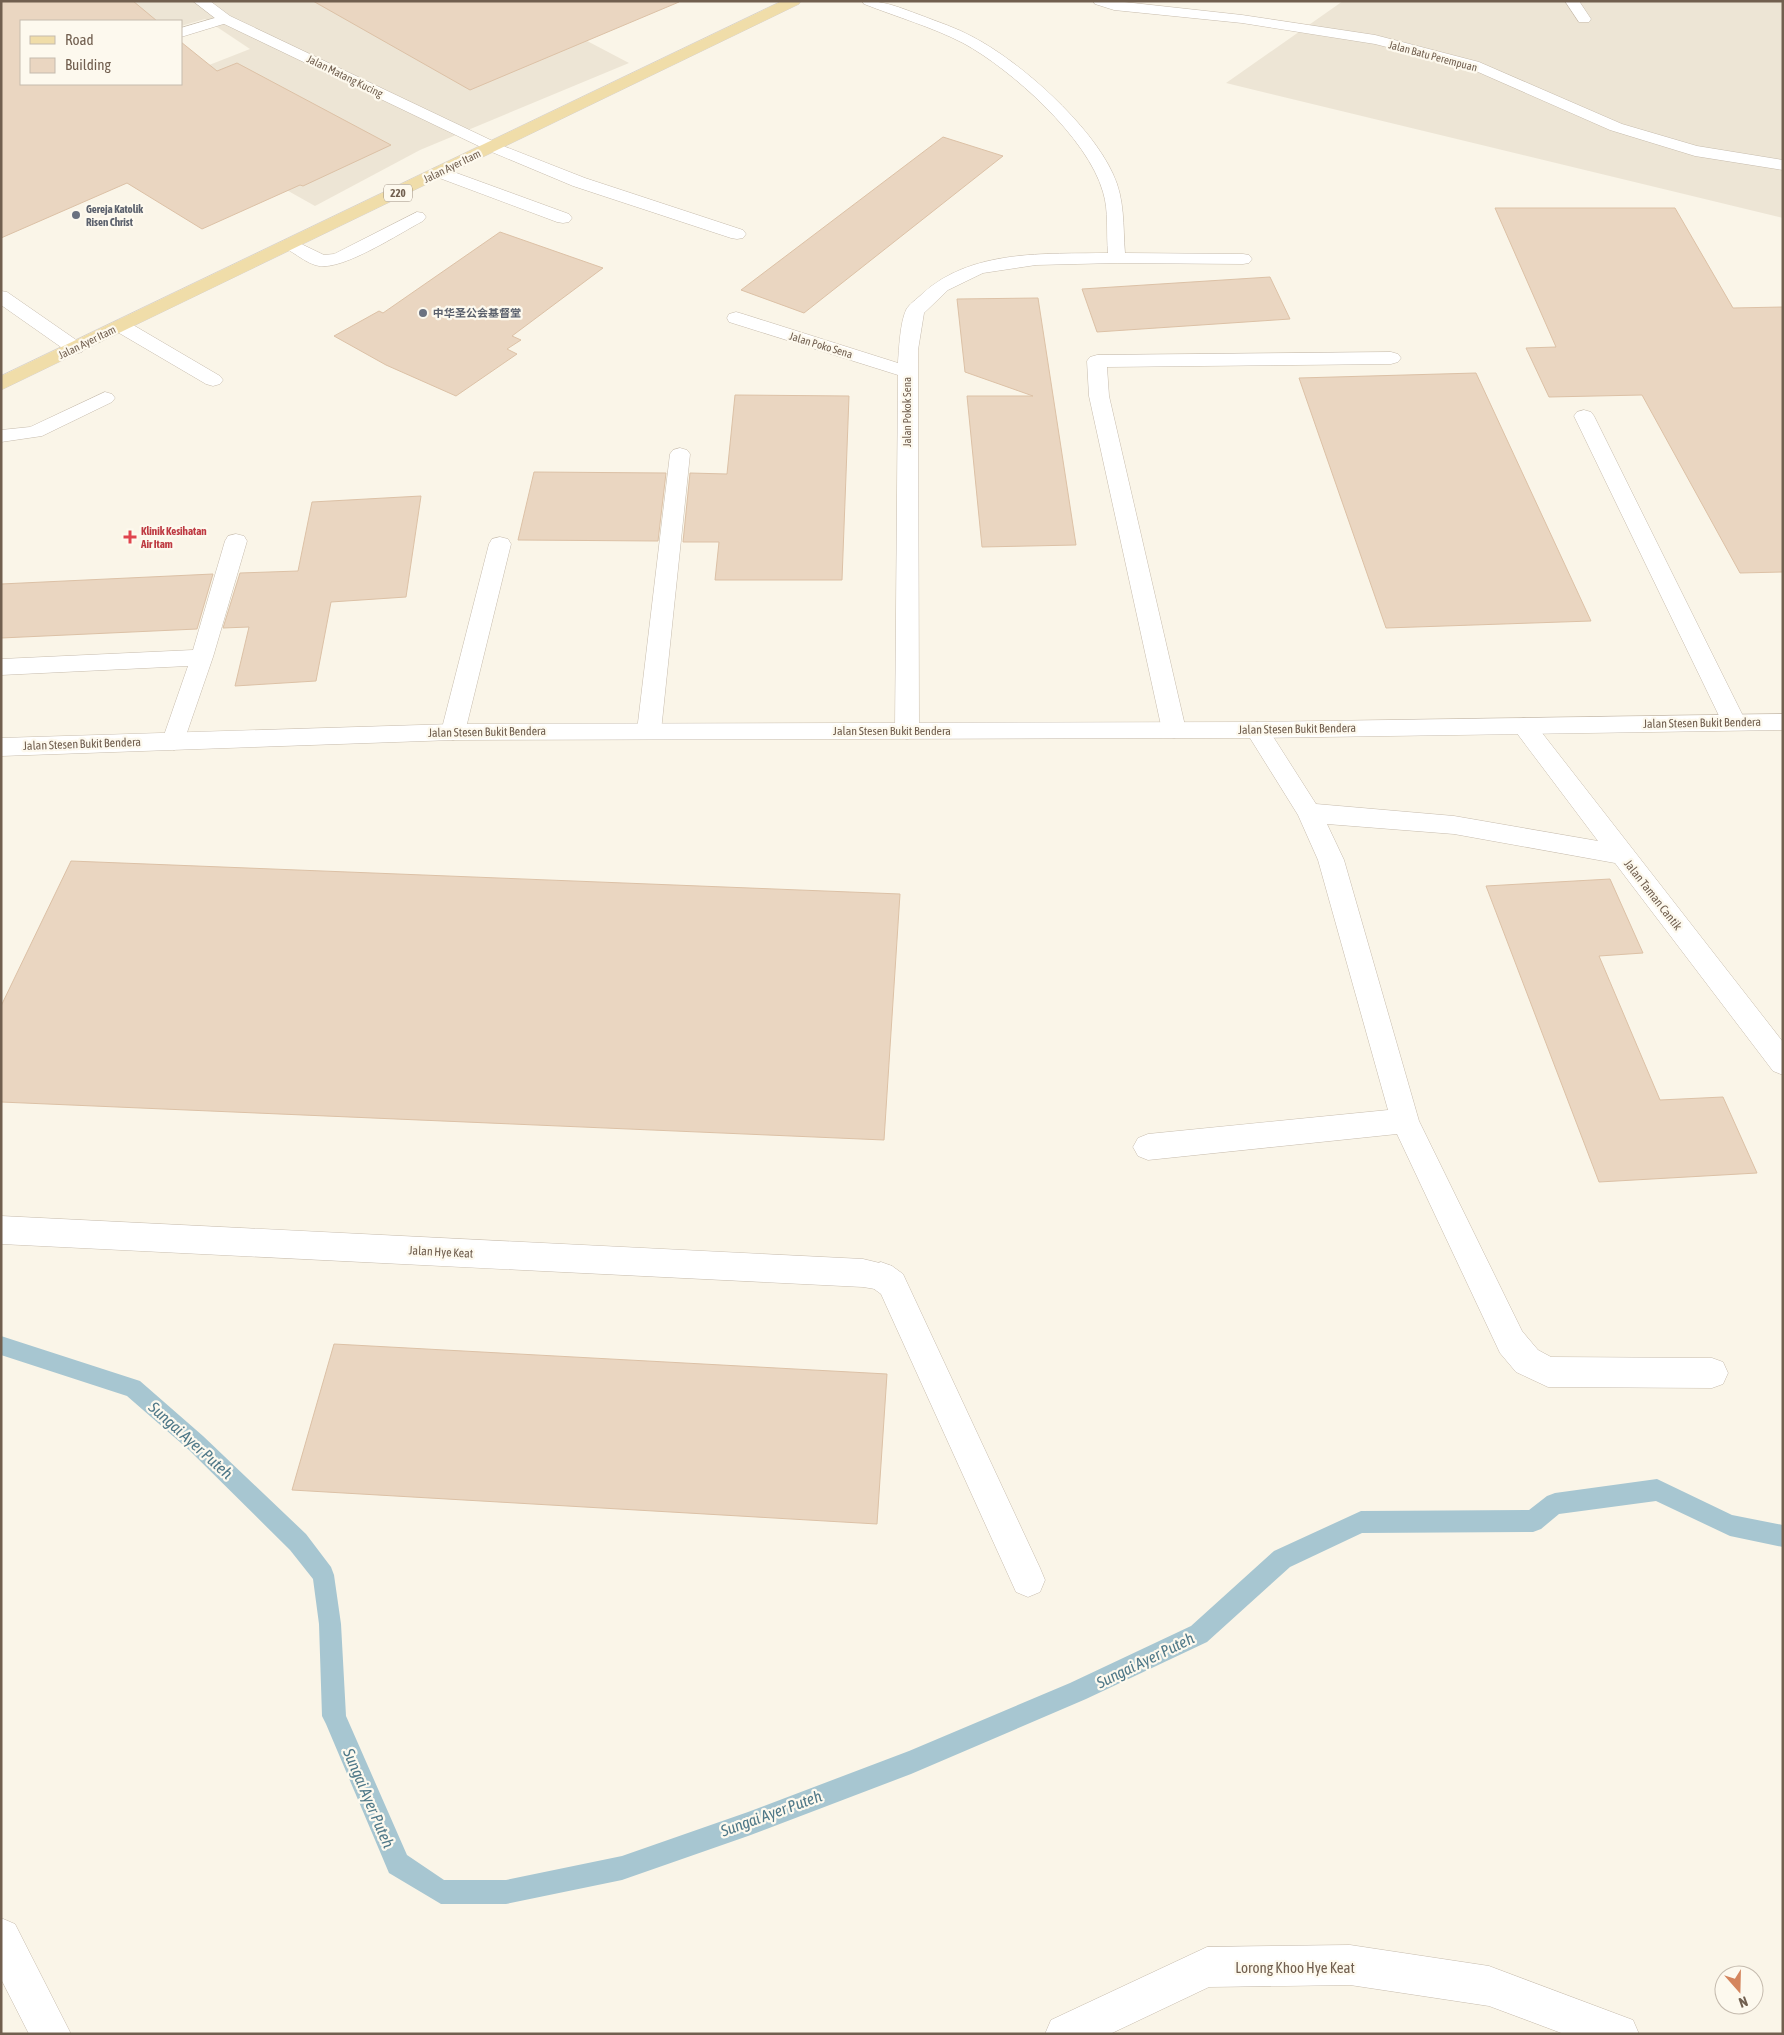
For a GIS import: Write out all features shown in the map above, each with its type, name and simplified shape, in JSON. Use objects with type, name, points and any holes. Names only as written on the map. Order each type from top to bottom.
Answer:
[{"type":"main road","name":"Jalan Ayer Itam","points":[[1,384],[794,1]]},
{"type":"street","name":"Jalan Matang Kucing","points":[[200,1],[224,19],[493,147],[578,182],[737,234]]},
{"type":"street","points":[[869,1],[968,40],[1001,61],[1063,114],[1100,166],[1112,193],[1117,258]]},
{"type":"street","name":"Jalan Batu Perempuan","points":[[1100,1],[1114,6],[1242,19],[1375,40],[1474,65],[1616,127],[1695,151],[1783,165]]},
{"type":"street","points":[[1572,1],[1584,19]]},
{"type":"street","points":[[182,34],[224,19]]},
{"type":"street","points":[[440,172],[563,218]]},
{"type":"street","points":[[291,244],[321,261],[338,259],[417,217]]},
{"type":"street","name":"Jalan Pokok Sena","points":[[907,731],[907,372],[908,350],[915,311],[942,286],[979,268],[1036,260],[1117,258],[1243,259]]},
{"type":"street","points":[[1,296],[75,348]]},
{"type":"street","name":"Jalan Poko Sena","points":[[736,318],[907,372]]},
{"type":"street","points":[[121,326],[213,380]]},
{"type":"street","points":[[1174,730],[1099,396],[1097,361],[1391,358]]},
{"type":"street","points":[[1,436],[34,432],[105,398]]},
{"type":"street","points":[[1584,416],[1734,722]]},
{"type":"street","points":[[649,731],[680,454]]},
{"type":"street","points":[[174,741],[202,658],[236,541]]},
{"type":"street","points":[[453,732],[500,544]]},
{"type":"street","points":[[1,667],[202,658]]},
{"type":"street","name":"Jalan Stesen Bukit Bendera","points":[[1,747],[453,732],[1257,730],[1783,722]]},
{"type":"street","name":"Jalan Taman Cantik","points":[[1524,726],[1783,1063]]},
{"type":"street","points":[[1257,730],[1309,813],[1331,860],[1405,1121],[1511,1342],[1527,1361],[1548,1372],[1712,1373]]},
{"type":"street","points":[[1309,813],[1454,825],[1623,855]]},
{"type":"street","points":[[1148,1147],[1405,1121]]},
{"type":"street","name":"Jalan Hye Keat","points":[[1,1230],[863,1273],[881,1276],[892,1284],[1028,1580]]},
{"type":"street","points":[[1,1938],[51,2034]]},
{"type":"street","name":"Lorong Khoo Hye Keat","points":[[1065,2034],[1207,1967],[1350,1965],[1489,1986],[1619,2034]]},
{"type":"shaded area","points":[[1,1],[511,1],[629,63],[420,150],[315,206],[125,99],[160,85],[182,85],[182,76],[250,49],[205,19],[182,26],[182,20],[20,20],[20,77],[11,81],[1,103]]},
{"type":"shaded area","points":[[1343,1],[1783,1],[1783,218],[1226,83]]},
{"type":"building","points":[[1,1],[133,1],[156,20],[20,20],[20,85],[182,85],[182,43],[217,71],[237,63],[391,145],[303,186],[300,185],[202,229],[127,183],[1,238]]},
{"type":"building","points":[[313,1],[679,1],[679,2],[470,90]]},
{"type":"building","points":[[943,137],[1003,156],[804,313],[741,290]]},
{"type":"building","points":[[1495,208],[1675,208],[1733,308],[1783,307],[1783,572],[1740,573],[1642,395],[1549,397],[1526,348],[1556,347]]},
{"type":"building","points":[[500,232],[603,268],[512,336],[521,340],[507,349],[517,354],[456,396],[386,365],[334,336],[379,311],[383,313]]},
{"type":"building","points":[[1270,277],[1290,319],[1097,332],[1082,289]]},
{"type":"building","points":[[1038,298],[1076,545],[982,547],[967,396],[1033,396],[965,372],[957,299]]},
{"type":"building","points":[[1476,373],[1591,621],[1386,628],[1299,378]]},
{"type":"building","points":[[735,395],[849,396],[842,580],[715,580],[719,542],[683,542],[690,473],[727,474]]},
{"type":"building","points":[[534,472],[666,473],[658,541],[518,540]]},
{"type":"building","points":[[421,496],[406,597],[331,602],[316,681],[235,686],[249,627],[223,628],[240,573],[298,571],[312,502]]},
{"type":"building","name":"Klinik Kesihatan Air Itam","points":[[213,574],[197,629],[1,638],[1,584]]},
{"type":"building","points":[[71,861],[900,894],[884,1140],[1,1102],[1,1006]]},
{"type":"building","points":[[1610,879],[1643,953],[1599,956],[1660,1100],[1723,1097],[1757,1173],[1599,1182],[1486,886]]},
{"type":"building","points":[[334,1344],[887,1374],[877,1524],[292,1490]]},
{"type":"waterway","name":"Sungai Ayer Puteh","points":[[1,1345],[133,1388],[196,1443],[298,1542],[323,1575],[330,1624],[334,1716],[398,1864],[441,1892],[506,1892],[622,1868],[748,1824],[911,1762],[1078,1691],[1199,1634],[1282,1559],[1361,1522],[1533,1521],[1555,1504],[1657,1490],[1730,1525],[1783,1536]]},
{"type":"place","name":"Gereja Katolik Risen Christ","points":[[76,215]]},
{"type":"place","name":"中华圣公会基督堂","points":[[423,313]]},
{"type":"place","name":"Klinik Kesihatan Air Itam","points":[[130,537]]}]
